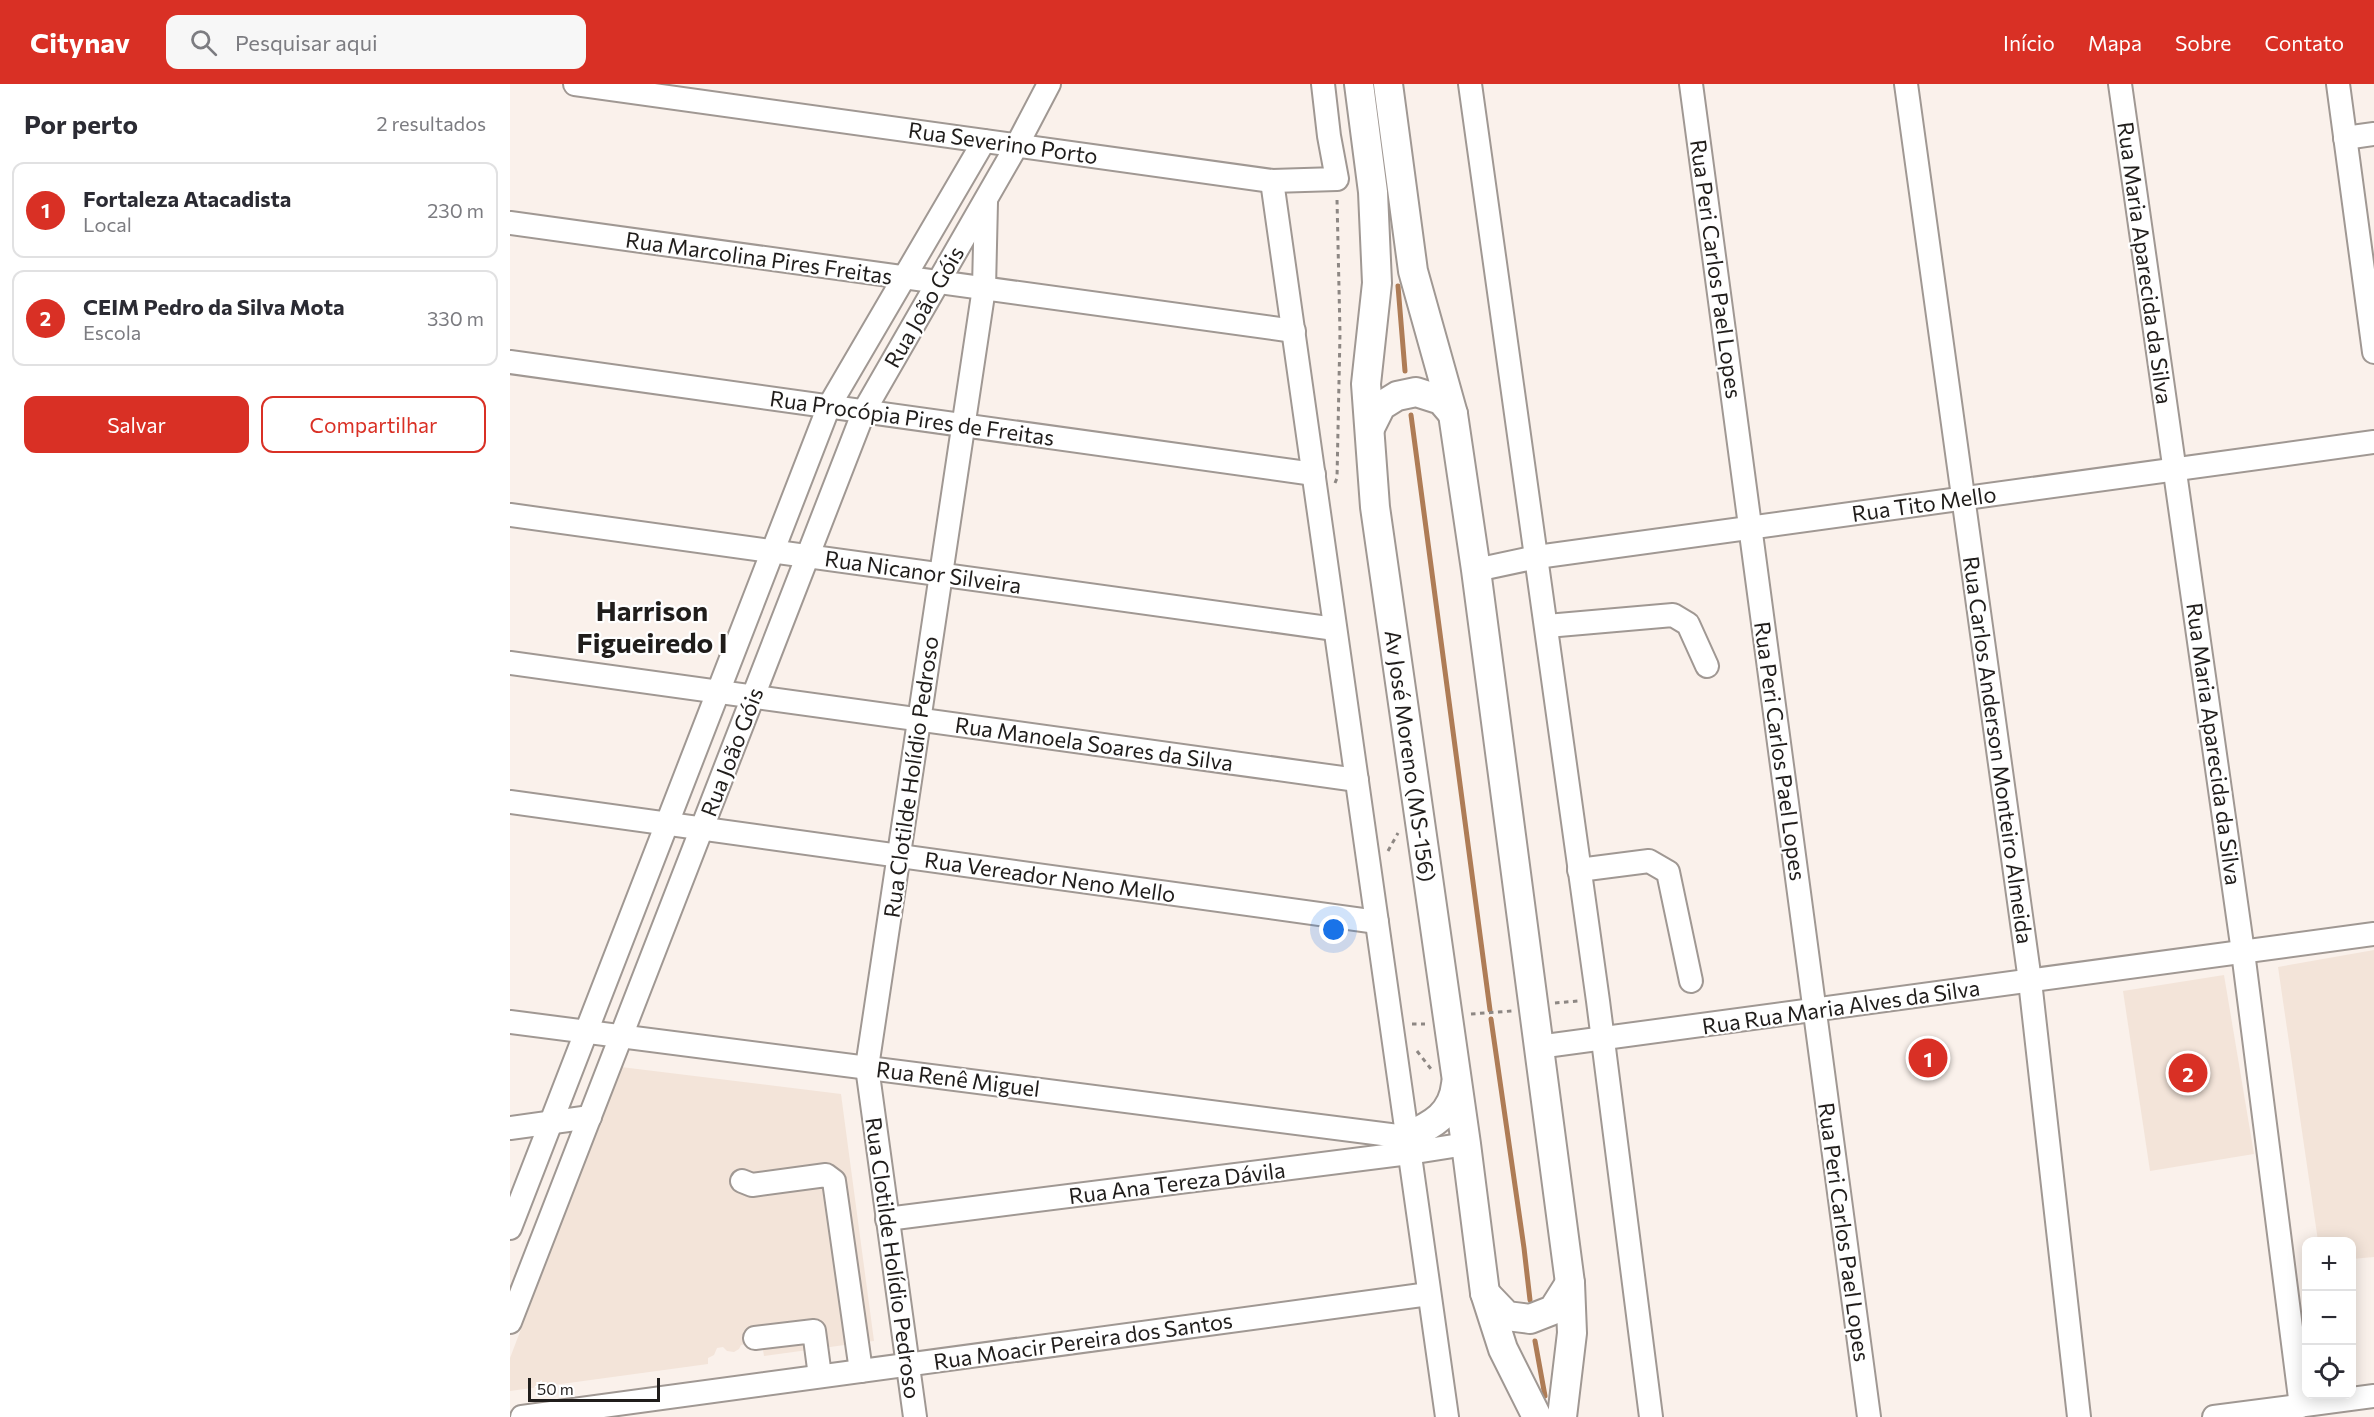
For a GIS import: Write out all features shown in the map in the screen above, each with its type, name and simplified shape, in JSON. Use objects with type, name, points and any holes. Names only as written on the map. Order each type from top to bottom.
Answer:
[{"type":"main road","name":"Av José Moreno (MS-156)","points":[[1359,84],[1372,192],[1377,284],[1366,384],[1375,507],[1466,1144],[1485,1293],[1503,1349],[1537,1417]]},
{"type":"main road","points":[[1388,84],[1413,271],[1453,414],[1476,570],[1570,1283],[1572,1333],[1562,1417]]},
{"type":"main road","points":[[1370,428],[1381,406],[1397,396],[1416,392],[1441,400],[1453,414]]},
{"type":"main road","points":[[1408,1145],[1438,1121],[1455,1100],[1456,1084]]},
{"type":"main road","points":[[1485,1293],[1507,1316],[1530,1319],[1553,1310],[1570,1283]]},
{"type":"street","name":"Rua Severino Porto","points":[[575,84],[1272,181],[1337,179]]},
{"type":"street","points":[[1017,145],[1049,84]]},
{"type":"street","points":[[1323,84],[1337,179]]},
{"type":"street","points":[[1470,84],[1547,626],[1651,1417]]},
{"type":"street","name":"Rua Peri Carlos Pael Lopes","points":[[1691,84],[1869,1417]]},
{"type":"street","name":"Rua Carlos Anderson Monteiro Almeida","points":[[1906,84],[2030,981],[2079,1417]]},
{"type":"street","name":"Rua Maria Aparecida da Silva","points":[[2120,84],[2243,952],[2301,1406]]},
{"type":"street","points":[[2338,84],[2370,286],[2374,352]]},
{"type":"street","points":[[2345,138],[2374,134]]},
{"type":"street","name":"Rua João Góis","points":[[510,1228],[829,406],[984,141]]},
{"type":"street","name":"Rua Clotilde Holídio Pedroso","points":[[915,1417],[867,1067],[984,288],[987,197],[1017,145]]},
{"type":"street","points":[[1272,181],[1447,1417]]},
{"type":"street","name":"Rua João Góis","points":[[510,1322],[521,1267],[590,1117],[864,411],[987,197]]},
{"type":"street","name":"Rua Marcolina Pires Freitas","points":[[510,223],[1294,331]]},
{"type":"street","name":"Rua Procópia Pires de Freitas","points":[[510,362],[1314,474]]},
{"type":"street","name":"Rua Tito Mello","points":[[1476,570],[1537,557],[2374,442]]},
{"type":"street","name":"Rua Nicanor Silveira","points":[[510,515],[1335,629]]},
{"type":"street","points":[[1547,626],[1673,615],[1688,624],[1707,666]]},
{"type":"street","name":"Rua Manoela Soares da Silva","points":[[510,663],[1357,780]]},
{"type":"street","name":"Rua Vereador Neno Mello","points":[[510,802],[1377,922]]},
{"type":"street","points":[[1579,870],[1649,861],[1668,872],[1691,981]]},
{"type":"street","name":"Rua Rua Maria Alves da Silva","points":[[1538,1047],[2374,934]]},
{"type":"street","name":"Rua Renê Miguel","points":[[510,1022],[867,1067],[1408,1145]]},
{"type":"street","points":[[510,1128],[590,1117]]},
{"type":"street","name":"Rua Ana Tereza Dávila","points":[[887,1220],[1408,1145],[1466,1144]]},
{"type":"street","points":[[742,1181],[752,1185],[826,1175],[834,1181],[861,1371]]},
{"type":"street","name":"Rua Moacir Pereira dos Santos","points":[[522,1417],[1429,1294]]},
{"type":"street","points":[[755,1338],[823,1330],[820,1376]]},
{"type":"street","points":[[2214,1417],[2374,1396]]},
{"type":"path","points":[[1317,505],[1331,492],[1337,478],[1340,333],[1337,179]]},
{"type":"path","points":[[1550,1003],[1583,1001]]},
{"type":"path","points":[[1469,1015],[1517,1010]]},
{"type":"path","points":[[1412,1024],[1432,1024]]},
{"type":"shaded area","points":[[2374,950],[2374,1257],[2356,1259],[2356,1237],[2317,1237],[2278,967]]},
{"type":"shaded area","points":[[2224,975],[2254,1154],[2150,1171],[2123,991]]},
{"type":"shaded area","points":[[621,1067],[841,1094],[874,1341],[764,1356],[763,1350],[752,1350],[747,1344],[741,1345],[734,1352],[727,1351],[723,1347],[717,1348],[714,1355],[708,1358],[708,1364],[510,1391],[510,1358]]},
{"type":"waterway","points":[[1398,286],[1405,371]]},
{"type":"waterway","points":[[1411,415],[1490,1010]]},
{"type":"waterway","points":[[1491,1019],[1530,1300]]},
{"type":"waterway","points":[[1535,1341],[1545,1396]]},
{"type":"place","name":"Fortaleza Atacadista","points":[[1928,1058]]},
{"type":"place","name":"CEIM Pedro da Silva Mota","points":[[2188,1073]]},
{"type":"district","name":"Harrison Figueiredo I","points":[[652,627]]}]
